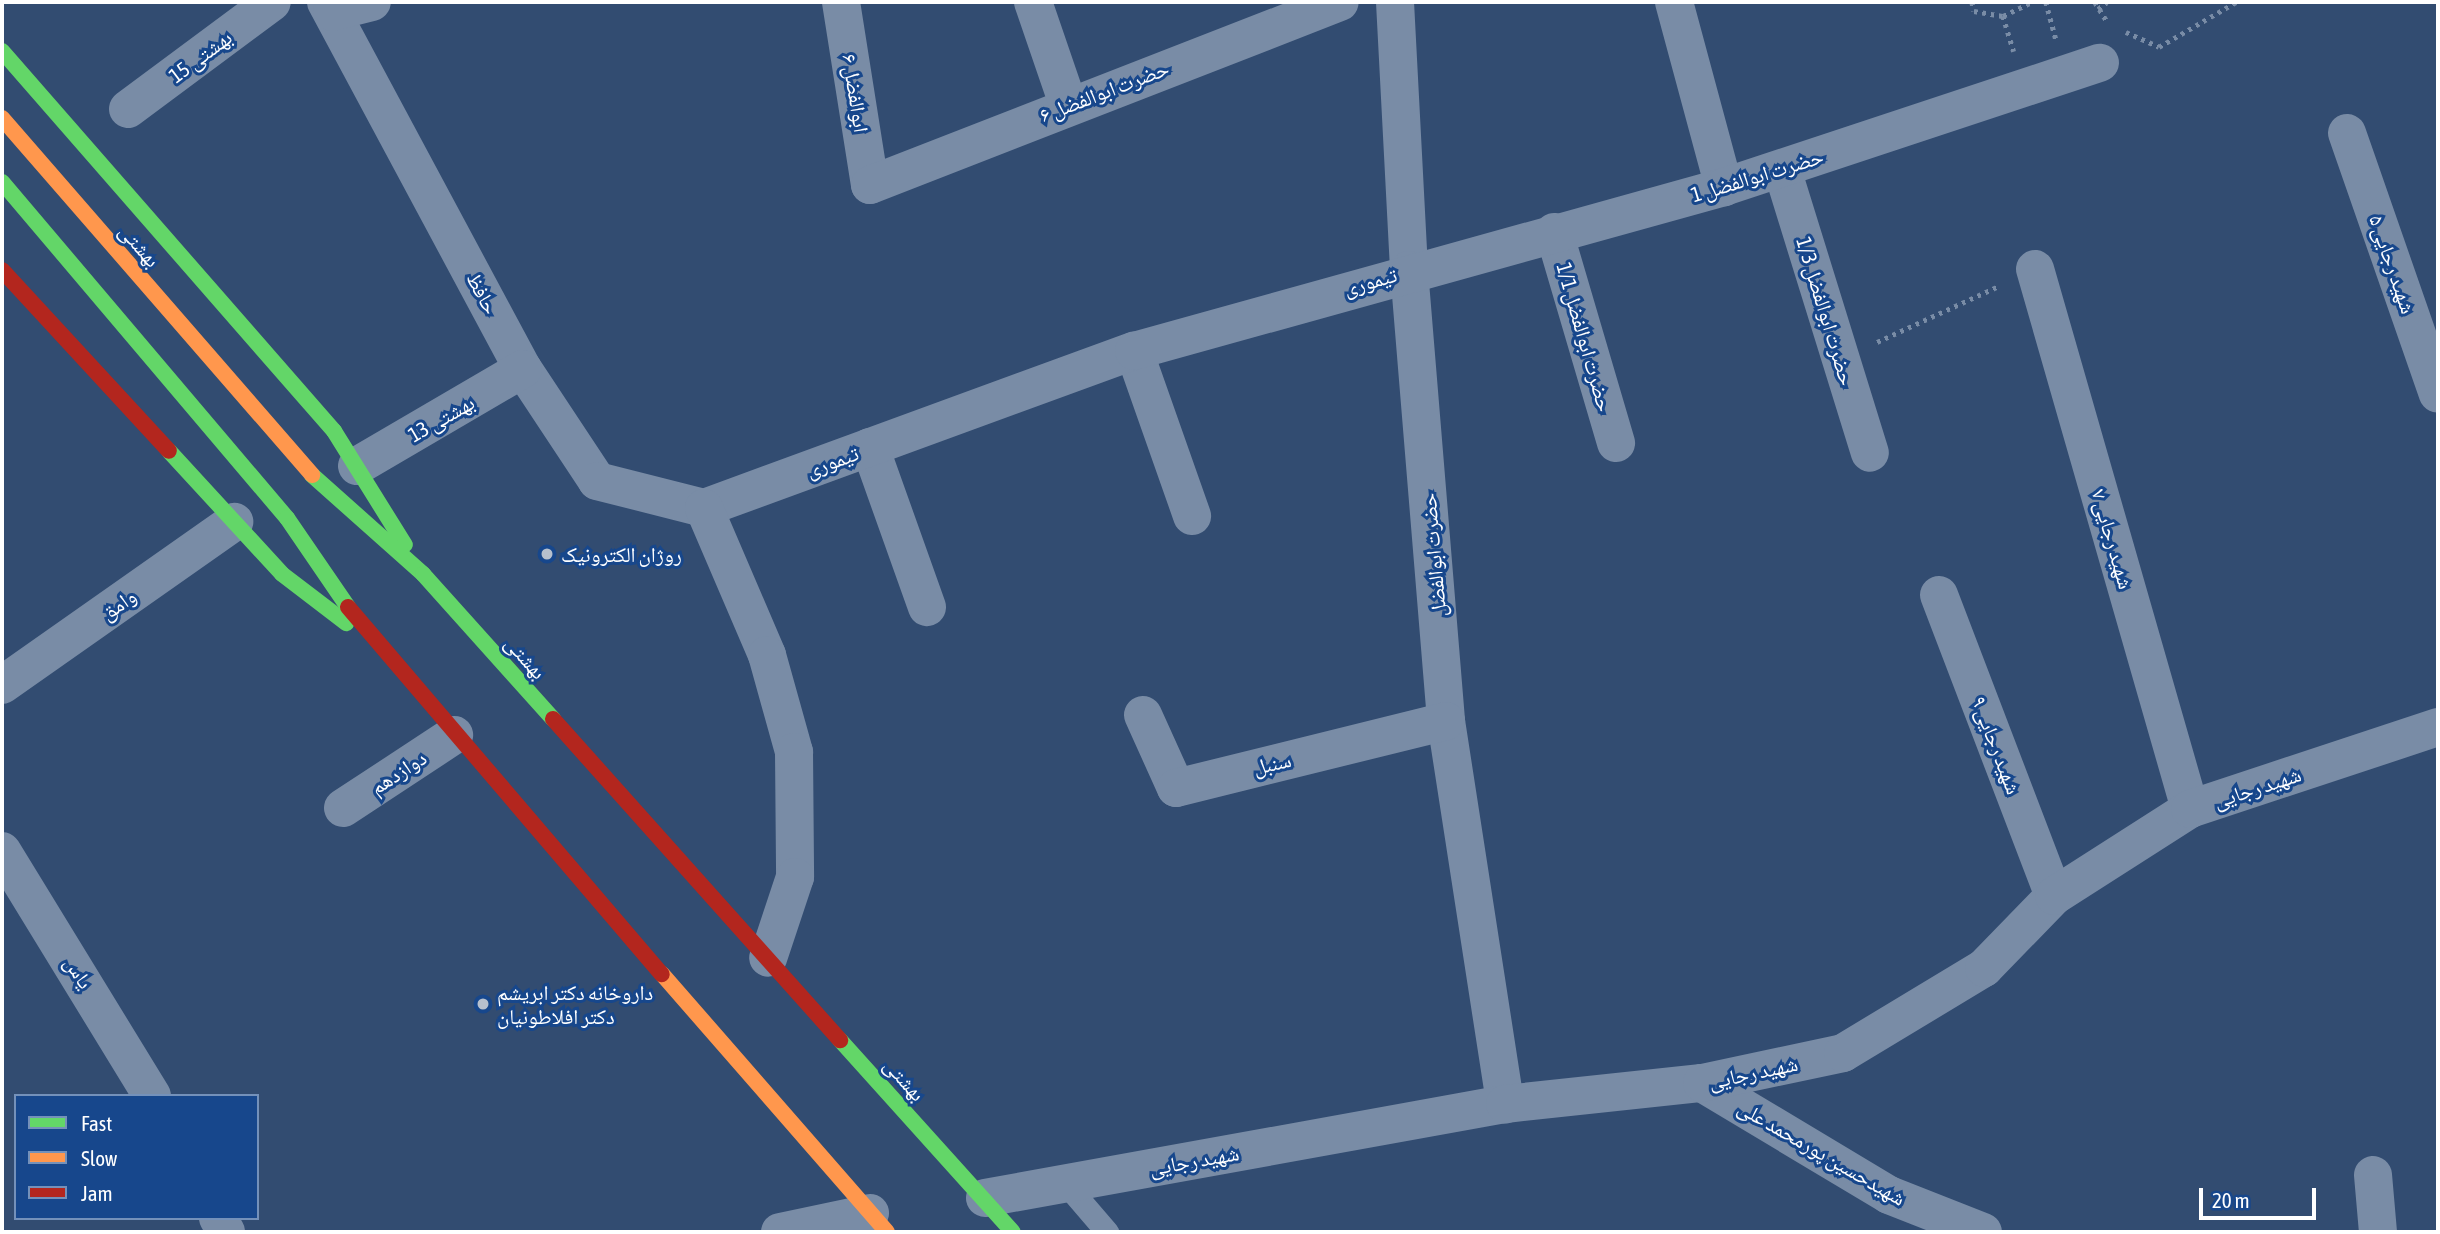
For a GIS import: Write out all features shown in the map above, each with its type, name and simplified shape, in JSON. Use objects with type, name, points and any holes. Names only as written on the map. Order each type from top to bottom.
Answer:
[{"type":"main road","points":[[2,51],[334,431],[423,574]]},
{"type":"main road","name":"بهشتی","points":[[2,118],[328,495],[423,574],[1013,1232]]},
{"type":"main road","points":[[2,182],[287,518],[373,643],[878,1223]]},
{"type":"main road","points":[[2,270],[282,574],[373,643]]},
{"type":"street","name":"بهشتی 15","points":[[128,109],[272,2]]},
{"type":"street","points":[[329,7],[372,2]]},
{"type":"street","name":"ابوالفضل ۶","points":[[841,2],[870,185]]},
{"type":"street","points":[[1033,2],[1068,104]]},
{"type":"street","name":"حضرت ابوالفضل ۶","points":[[870,185],[1068,104],[1340,2]]},
{"type":"street","name":"حضرت ابوالفضل","points":[[1395,2],[1409,270],[1446,721],[1505,1104]]},
{"type":"street","points":[[1674,2],[1724,187]]},
{"type":"street","name":"حافظ","points":[[329,7],[523,369],[597,481],[704,508]]},
{"type":"street","name":"حضرت ابوالفضل 1","points":[[1409,270],[1724,187],[2100,63]]},
{"type":"street","name":"شهید رجایی ۵","points":[[2347,133],[2438,394]]},
{"type":"street","name":"حضرت ابوالفضل 1/3","points":[[1782,169],[1870,453]]},
{"type":"street","name":"حضرت ابوالفضل 1/1","points":[[1554,232],[1616,443]]},
{"type":"street","name":"شهید رجایی ۷","points":[[2035,269],[2190,809]]},
{"type":"street","name":"تیموری","points":[[704,508],[1134,351],[1409,270]]},
{"type":"street","points":[[1134,351],[1192,516]]},
{"type":"street","name":"بهشتی 13","points":[[357,466],[523,369]]},
{"type":"street","points":[[870,447],[927,607]]},
{"type":"street","points":[[704,508],[767,655],[794,752],[795,877],[768,958]]},
{"type":"street","name":"وامق","points":[[3,681],[234,522]]},
{"type":"street","name":"شهید رجایی ۹","points":[[1939,595],[2054,896]]},
{"type":"street","name":"سنبل","points":[[1143,715],[1176,788],[1446,721]]},
{"type":"street","name":"شهید رجایی","points":[[985,1198],[1505,1104],[1702,1083],[1843,1053],[1984,968],[2054,896],[2190,809],[2438,727]]},
{"type":"street","name":"دوازدهم","points":[[343,808],[454,735]]},
{"type":"street","name":"یاس","points":[[2,851],[151,1094]]},
{"type":"street","name":"شهیدحسین پورمحمد علی","points":[[1702,1083],[1889,1195],[1983,1232]]},
{"type":"street","points":[[2373,1175],[2378,1232]]},
{"type":"street","points":[[780,1232],[878,1223]]},
{"type":"lane","points":[[1065,1183],[1107,1232]]},
{"type":"path","points":[[1972,2],[1974,11],[2003,16],[2032,2]]},
{"type":"path","points":[[2046,2],[2057,39]]},
{"type":"path","points":[[2095,2],[2101,20],[2159,47],[2236,2]]},
{"type":"path","points":[[2098,9],[2107,2]]},
{"type":"path","points":[[1841,359],[2035,269]]},
{"type":"traffic: fast","points":[[2,51],[334,431],[405,545]]},
{"type":"traffic: fast","points":[[2,182],[287,518],[348,607]]},
{"type":"traffic: fast","points":[[169,451],[282,574],[346,623]]},
{"type":"traffic: fast","points":[[312,475],[423,574],[553,719]]},
{"type":"traffic: fast","points":[[840,1040],[1013,1232]]},
{"type":"traffic: slow","points":[[2,118],[312,475]]},
{"type":"traffic: slow","points":[[662,974],[887,1232]]},
{"type":"traffic: jam","points":[[2,270],[169,451]]},
{"type":"traffic: jam","points":[[348,607],[662,974]]},
{"type":"traffic: jam","points":[[553,719],[840,1040]]},
{"type":"place","name":"روژان الکترونیک","points":[[547,554]]},
{"type":"place","name":"داروخانه دکتر ابریشم دکتر افلاطونیان","points":[[483,1004]]}]
